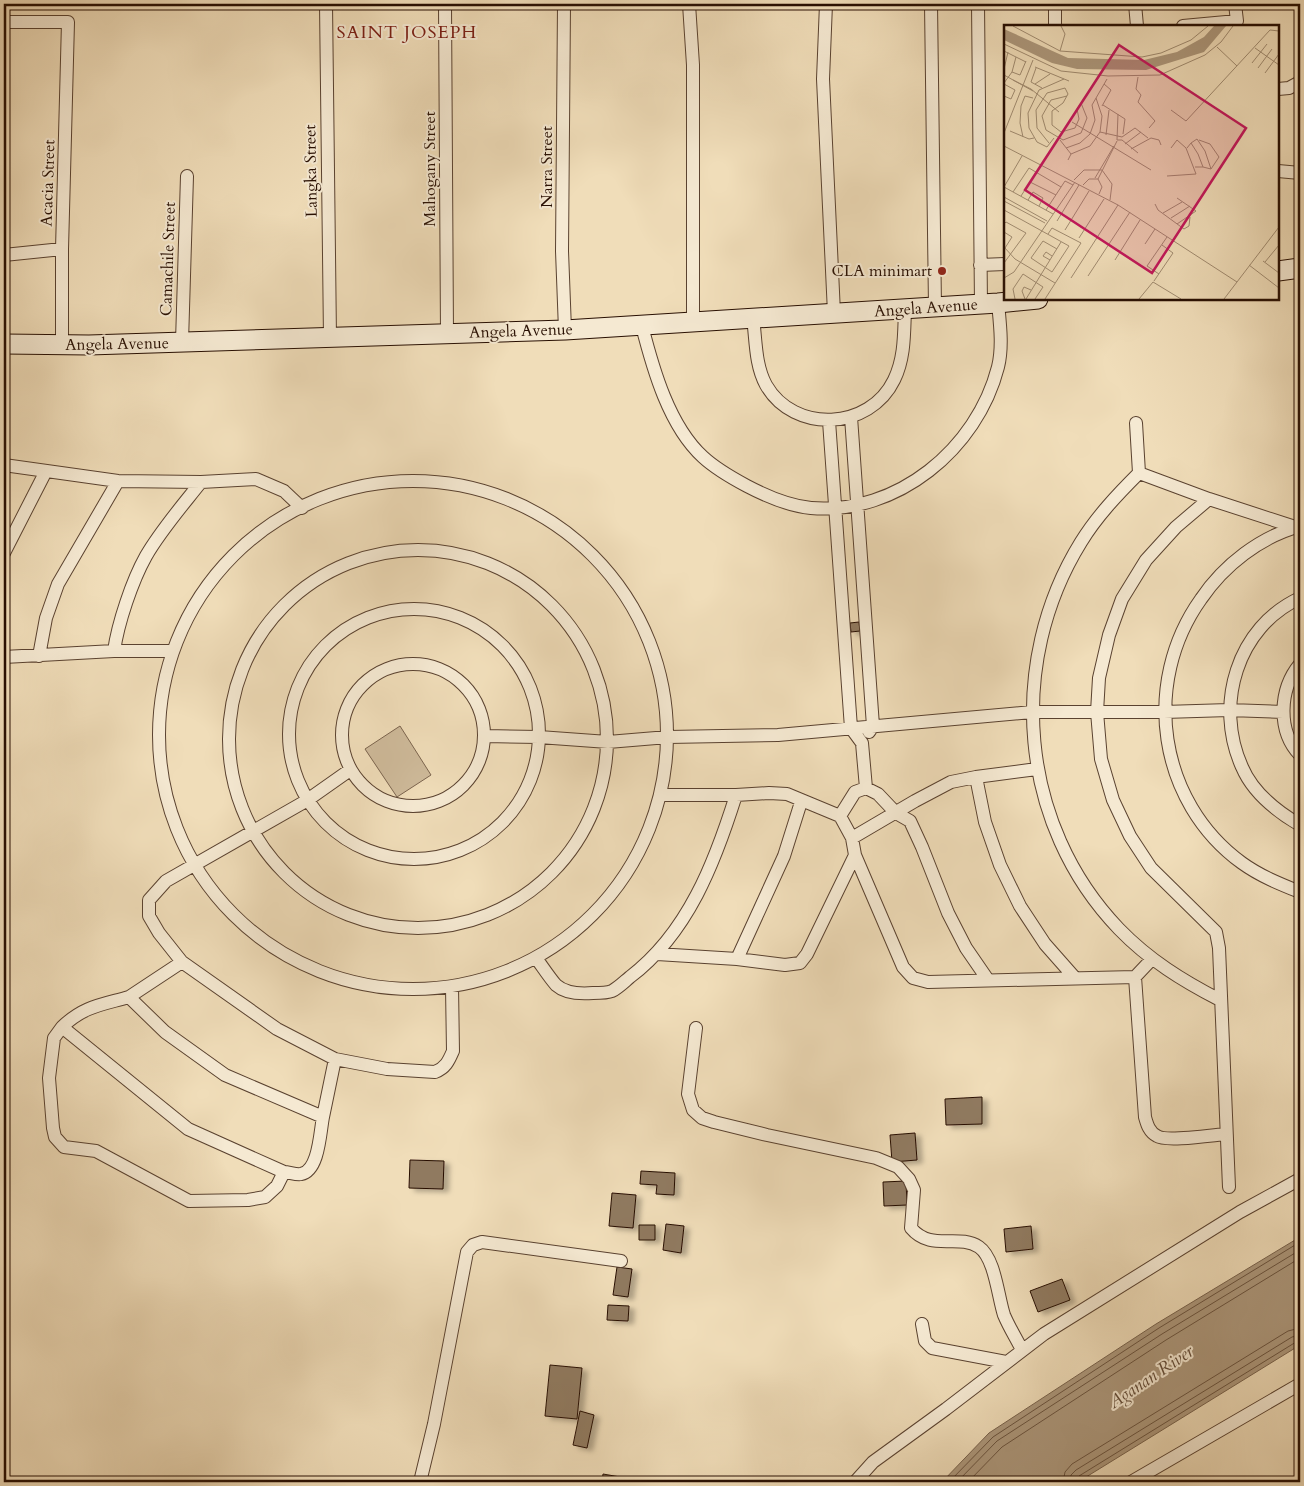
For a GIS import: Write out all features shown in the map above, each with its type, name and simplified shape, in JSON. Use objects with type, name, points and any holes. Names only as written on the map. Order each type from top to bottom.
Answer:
[{"type":"main road","points":[[1279,271],[1300,268]]},
{"type":"main road","name":"Angela Avenue","points":[[4,344],[62,345],[565,330],[1028,300]]},
{"type":"street","name":"Langka Street","points":[[326,4],[330,338]]},
{"type":"street","name":"Mahogany Street","points":[[445,4],[447,334]]},
{"type":"street","name":"Narra Street","points":[[564,4],[562,251],[565,330]]},
{"type":"street","points":[[689,4],[693,74],[694,322]]},
{"type":"street","points":[[826,4],[823,79],[834,313]]},
{"type":"street","points":[[931,4],[935,307]]},
{"type":"street","points":[[642,326],[653,370],[665,401],[686,436],[702,457],[728,476],[763,494],[810,508],[857,506],[891,494],[911,484],[927,473],[954,449],[975,422],[989,394],[998,366],[1000,339],[980,265],[978,4]]},
{"type":"street","points":[[1055,4],[1055,25]]},
{"type":"street","points":[[1135,4],[1137,25]]},
{"type":"street","points":[[1194,25],[1236,21],[1235,4]]},
{"type":"street","name":"Acacia Street","points":[[4,22],[68,22],[62,249],[62,345]]},
{"type":"street","points":[[1279,89],[1289,88],[1300,82]]},
{"type":"street","points":[[1279,172],[1300,173]]},
{"type":"street","name":"Camachile Street","points":[[182,342],[187,176]]},
{"type":"street","points":[[4,255],[62,249]]},
{"type":"street","points":[[980,265],[1004,264]]},
{"type":"street","points":[[754,318],[759,368],[766,386],[778,400],[793,412],[829,421],[851,417],[869,409],[883,396],[894,381],[903,349],[905,309]]},
{"type":"street","points":[[851,417],[873,726],[862,743]]},
{"type":"street","points":[[829,421],[851,728],[862,743],[866,788]]},
{"type":"street","points":[[1136,423],[1139,473],[1108,505],[1081,541],[1060,581],[1044,623],[1035,667],[1032,712],[1037,770],[1049,813],[1071,863],[1090,894],[1119,929],[1152,960],[1185,982],[1220,1000]]},
{"type":"street","points":[[4,465],[118,481],[202,482],[256,479],[284,491],[302,508]]},
{"type":"street","points":[[4,553],[46,471]]},
{"type":"street","points":[[1139,473],[1209,499],[1298,527]]},
{"type":"street","points":[[39,656],[46,618],[58,584],[118,481]]},
{"type":"street","points":[[420,481],[453,484],[485,491],[516,502],[545,517],[572,536],[597,558],[618,583],[636,610],[650,640],[660,671],[666,704],[668,736],[666,766],[660,795],[647,835],[627,872],[602,906],[571,934],[536,958],[499,974],[452,987],[392,989],[358,984],[325,975],[294,961],[265,943],[238,922],[215,897],[191,866],[166,802],[160,766],[158,729],[162,692],[172,651],[199,598],[218,572],[240,549],[265,529],[323,498],[354,488],[387,482],[420,481]]},
{"type":"street","points":[[114,651],[116,636],[132,589],[146,557],[165,528],[202,482]]},
{"type":"street","points":[[1209,499],[1176,527],[1146,560],[1122,599],[1109,634],[1099,678],[1097,712],[1101,760],[1113,800],[1130,836],[1151,868],[1216,932],[1219,948],[1229,1188]]},
{"type":"street","points":[[1298,527],[1263,541],[1235,561],[1205,592],[1190,613],[1176,645],[1167,678],[1164,712],[1168,747],[1178,781],[1194,812],[1216,840],[1242,863],[1272,881],[1300,892]]},
{"type":"street","points":[[411,551],[430,551],[467,556],[518,578],[541,594],[561,614],[591,660],[606,714],[608,742],[604,776],[594,810],[578,841],[556,869],[530,892],[500,910],[466,922],[432,928],[397,928],[362,921],[330,908],[300,889],[275,865],[252,832],[242,811],[234,785],[229,757],[229,729],[240,675],[252,650],[267,626],[286,605],[307,587],[340,568],[357,561],[384,554],[411,551]]},
{"type":"street","points":[[1300,598],[1290,603],[1265,623],[1246,649],[1233,678],[1229,710],[1232,740],[1242,768],[1259,793],[1280,813],[1300,824]]},
{"type":"street","points":[[407,609],[431,610],[454,615],[475,624],[495,638],[511,654],[525,674],[534,696],[539,718],[539,737],[534,773],[520,802],[499,826],[474,845],[444,856],[412,860],[381,856],[352,844],[326,825],[306,801],[296,780],[289,757],[289,718],[297,687],[308,666],[322,648],[340,632],[361,620],[384,612],[407,609]]},
{"type":"street","points":[[4,658],[114,651],[172,651]]},
{"type":"street","points":[[408,664],[426,665],[443,670],[458,679],[471,692],[480,707],[485,736],[481,759],[473,776],[460,789],[445,800],[428,806],[410,807],[392,804],[375,796],[361,785],[350,770],[344,753],[342,736],[344,718],[350,701],[361,687],[375,676],[390,668],[408,664]]},
{"type":"street","points":[[1300,664],[1294,671],[1285,691],[1283,712],[1287,733],[1300,755]]},
{"type":"street","points":[[485,736],[539,737],[608,742],[668,736],[778,735],[1032,712],[1229,710],[1283,712]]},
{"type":"street","points":[[350,770],[306,801],[166,881],[149,900],[149,916],[159,933],[182,962],[277,1029],[335,1059],[387,1069],[435,1072],[442,1069],[450,1060],[453,1051],[452,987]]},
{"type":"street","points":[[852,838],[951,782],[1037,770]]},
{"type":"street","points":[[976,777],[985,822],[1000,865],[1020,906],[1045,944],[1075,978]]},
{"type":"street","points":[[840,816],[855,792],[866,788],[878,794],[896,813],[910,821],[948,913],[966,948],[988,980]]},
{"type":"street","points":[[660,795],[787,794],[801,802],[840,816],[852,838],[855,855],[904,967],[913,978],[928,982],[1135,977],[1152,960]]},
{"type":"street","points":[[536,958],[557,986],[568,992],[585,994],[611,992],[640,969],[657,954],[680,924],[703,884],[721,843],[736,795]]},
{"type":"street","points":[[737,959],[784,856],[801,802]]},
{"type":"street","points":[[657,954],[737,959],[785,965],[800,963],[807,954],[855,855]]},
{"type":"street","points":[[182,962],[129,997],[88,1008],[75,1015],[62,1027],[54,1038],[49,1078],[55,1137],[64,1147],[96,1151],[189,1201],[222,1201],[265,1197],[277,1186],[284,1172]]},
{"type":"street","points":[[1135,977],[1145,1117],[1149,1129],[1158,1137],[1170,1138],[1226,1134]]},
{"type":"street","points":[[129,997],[165,1032],[225,1076],[323,1116]]},
{"type":"street","points":[[62,1027],[188,1130],[284,1172],[300,1174],[309,1170],[315,1162],[335,1059]]},
{"type":"street","points":[[696,1028],[688,1094],[693,1110],[702,1118],[714,1122],[876,1158],[898,1168],[910,1178],[914,1190],[911,1228],[918,1236],[926,1240],[970,1244],[980,1248],[988,1258],[1004,1315],[1022,1350]]},
{"type":"street","points":[[855,1482],[873,1462],[1044,1334],[1240,1212],[1300,1179]]},
{"type":"street","points":[[420,1482],[434,1424],[467,1252],[473,1245],[482,1242],[621,1261]]},
{"type":"street","points":[[922,1324],[925,1341],[932,1348],[1006,1362]]},
{"type":"street","points":[[1131,1482],[1300,1384]]},
{"type":"shaded area","points":[[400,726],[431,775],[397,797],[365,749]]},
{"type":"water","name":"Aganan River","points":[[1300,1237],[1300,1345],[1078,1482],[942,1482],[989,1433],[1156,1324]]},
{"type":"building","points":[[859,622],[860,631],[851,632],[850,623]]},
{"type":"building","points":[[982,1097],[982,1124],[946,1125],[945,1099]]},
{"type":"building","points":[[915,1133],[917,1160],[892,1162],[890,1135]]},
{"type":"building","points":[[410,1160],[444,1161],[443,1189],[409,1188]]},
{"type":"building","points":[[641,1171],[675,1173],[674,1195],[656,1194],[657,1185],[640,1184]]},
{"type":"building","points":[[906,1181],[907,1205],[884,1206],[883,1182]]},
{"type":"building","points":[[612,1193],[636,1195],[633,1228],[609,1226]]},
{"type":"building","points":[[666,1224],[684,1226],[681,1253],[663,1250]]},
{"type":"building","points":[[639,1225],[655,1225],[655,1240],[639,1240]]},
{"type":"building","points":[[1031,1226],[1033,1249],[1006,1252],[1004,1229]]},
{"type":"building","points":[[617,1267],[632,1269],[628,1297],[613,1295]]},
{"type":"building","points":[[1062,1279],[1070,1300],[1038,1312],[1030,1291]]},
{"type":"building","points":[[608,1305],[629,1306],[628,1321],[607,1320]]},
{"type":"building","points":[[550,1365],[582,1368],[577,1419],[545,1416]]},
{"type":"building","points":[[580,1411],[594,1415],[587,1448],[573,1445]]},
{"type":"building","points":[[603,1474],[620,1477],[620,1482],[602,1482]]},
{"type":"place","name":"CLA minimart","points":[[942,271]]},
{"type":"district","name":"SAINT JOSEPH","points":[[407,32]]}]
